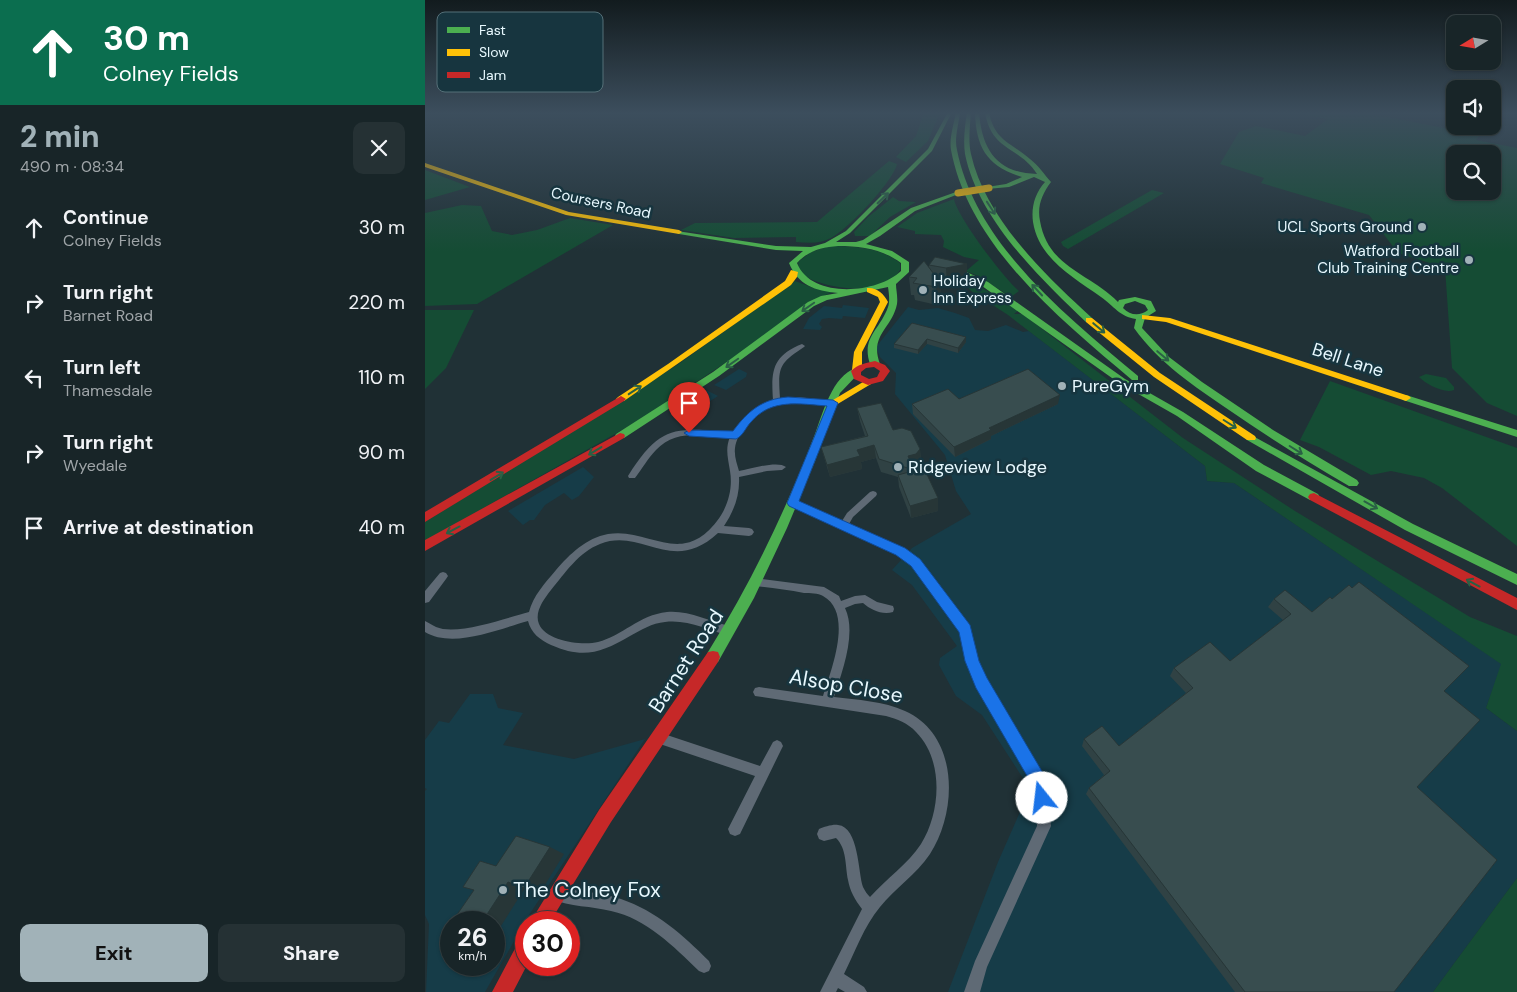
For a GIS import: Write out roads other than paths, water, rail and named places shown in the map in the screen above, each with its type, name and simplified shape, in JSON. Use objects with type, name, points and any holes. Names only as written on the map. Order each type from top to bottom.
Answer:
[{"type":"main road","points":[[425,518],[587,421],[662,372],[788,283],[793,277],[797,257],[810,249],[827,244],[848,232],[922,158]]},
{"type":"main road","points":[[956,158],[957,166],[971,199],[997,242],[1031,283],[1054,308],[1093,343],[1180,414]]},
{"type":"main road","points":[[970,158],[988,203],[1028,259],[1081,313],[1152,370],[1221,418],[1284,457],[1417,531],[1517,580]]},
{"type":"main road","points":[[990,158],[1001,168],[1032,181]]},
{"type":"main road","points":[[1027,158],[1034,163],[1032,181],[1037,224],[1043,243],[1071,274],[1108,298],[1122,303],[1140,300],[1148,303],[1146,314],[1138,328],[1148,342],[1181,370],[1297,451],[1356,485],[1517,571]]},
{"type":"main road","name":"Coursers Road","points":[[425,165],[568,214],[776,248],[810,249]]},
{"type":"main road","points":[[827,244],[856,244],[874,240],[889,225],[916,207],[958,193],[1032,181]]},
{"type":"main road","points":[[885,251],[881,243],[889,225]]},
{"type":"main road","points":[[856,244],[899,256],[905,262],[906,268],[903,274]]},
{"type":"main road","points":[[776,248],[787,254],[801,278],[812,283],[851,292]]},
{"type":"main road","points":[[939,268],[953,269],[985,284],[1122,380],[1180,414],[1260,468],[1517,604]]},
{"type":"main road","points":[[425,546],[657,414],[766,339],[811,304],[833,295],[870,290],[892,283],[903,274],[916,270]]},
{"type":"main road","points":[[833,403],[868,382],[880,379],[885,374],[884,369],[875,364],[871,359],[870,350],[891,309],[893,299],[892,283]]},
{"type":"main road","points":[[868,382],[857,377],[855,362],[859,348],[885,302],[881,296],[870,290]]},
{"type":"main road","points":[[1122,303],[1126,314],[1146,314]]},
{"type":"main road","name":"Bell Lane","points":[[1146,314],[1517,434]]},
{"type":"main road","points":[[857,371],[863,366],[875,364]]},
{"type":"main road","name":"Barnet Road","points":[[546,911],[729,631],[793,503],[833,403],[833,396],[857,371]]},
{"type":"main road","points":[[502,992],[515,968]]},
{"type":"street","points":[[777,401],[775,377],[777,366],[782,360],[802,346]]},
{"type":"street","points":[[729,631],[677,617],[665,617],[645,622],[620,638],[598,647],[578,648],[558,643],[544,636],[537,630],[533,615],[541,597],[567,563],[593,543],[617,537],[633,538],[664,548],[675,549],[701,541],[717,529],[730,505],[734,491],[735,475],[731,453],[736,435],[749,418],[777,401],[833,403]]},
{"type":"street","points":[[632,476],[654,447],[671,436],[688,433],[736,435]]},
{"type":"street","points":[[735,475],[767,468],[782,468]]},
{"type":"street","points":[[843,526],[850,515],[873,494]]},
{"type":"street","points":[[793,503],[901,551],[916,563],[965,630],[972,661],[981,683],[1037,778],[1042,798],[1044,826],[980,966],[972,992]]},
{"type":"street","points":[[717,529],[749,532]]},
{"type":"street","points":[[425,599],[443,576]]},
{"type":"street","points":[[755,582],[824,591],[831,594],[841,605],[843,615],[841,656],[827,702]]},
{"type":"street","points":[[841,605],[865,599],[874,606],[889,609]]},
{"type":"street","points":[[425,626],[445,635],[459,634],[533,615]]},
{"type":"street","name":"Alsop Close","points":[[759,692],[886,710],[904,716],[926,734],[939,760],[942,773],[943,800],[936,827],[927,847],[915,863],[870,908],[827,992]]},
{"type":"street","points":[[658,738],[763,773]]},
{"type":"street","points":[[735,829],[777,746]]},
{"type":"street","points":[[824,834],[839,831],[847,837],[857,890],[870,908]]},
{"type":"street","points":[[556,894],[621,906],[640,914],[667,931],[704,966]]},
{"type":"street","points":[[835,978],[859,992]]},
{"type":"place","name":"UCL Sports Ground","points":[[1422,227]]},
{"type":"place","name":"Watford Football Club Training Centre","points":[[1469,260]]},
{"type":"place","name":"Holiday Inn Express","points":[[923,290]]},
{"type":"place","name":"PureGym","points":[[1062,386]]},
{"type":"place","name":"Ridgeview Lodge","points":[[898,467]]},
{"type":"place","name":"The Colney Fox","points":[[503,890]]}]
